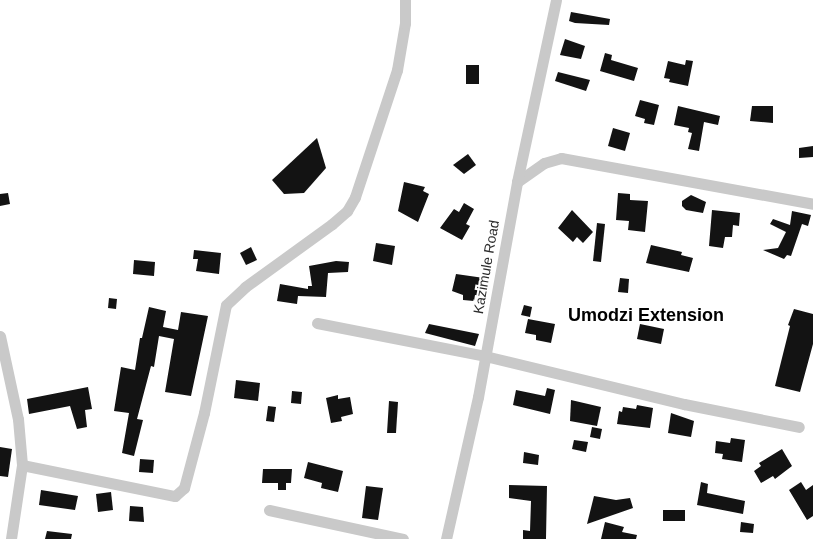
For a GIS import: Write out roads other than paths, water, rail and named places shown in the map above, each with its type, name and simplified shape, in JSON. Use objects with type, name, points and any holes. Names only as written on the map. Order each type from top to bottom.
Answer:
[{"type":"street","points":[[22,465],[175,496],[184,488],[204,413],[226,305],[245,287],[332,224],[347,211],[355,197],[397,70],[405,23],[405,0]]},
{"type":"street","name":"Kazimule Road","points":[[446,539],[485,356],[517,182],[556,0]]},
{"type":"street","points":[[517,182],[544,163],[561,158],[813,204]]},
{"type":"street","points":[[317,323],[485,356],[684,404],[799,427]]},
{"type":"street","points":[[0,336],[18,418],[22,465],[11,539]]},
{"type":"street","points":[[269,510],[403,539]]},
{"type":"district","name":"Umodzi Extension","points":[[646,315]]}]
